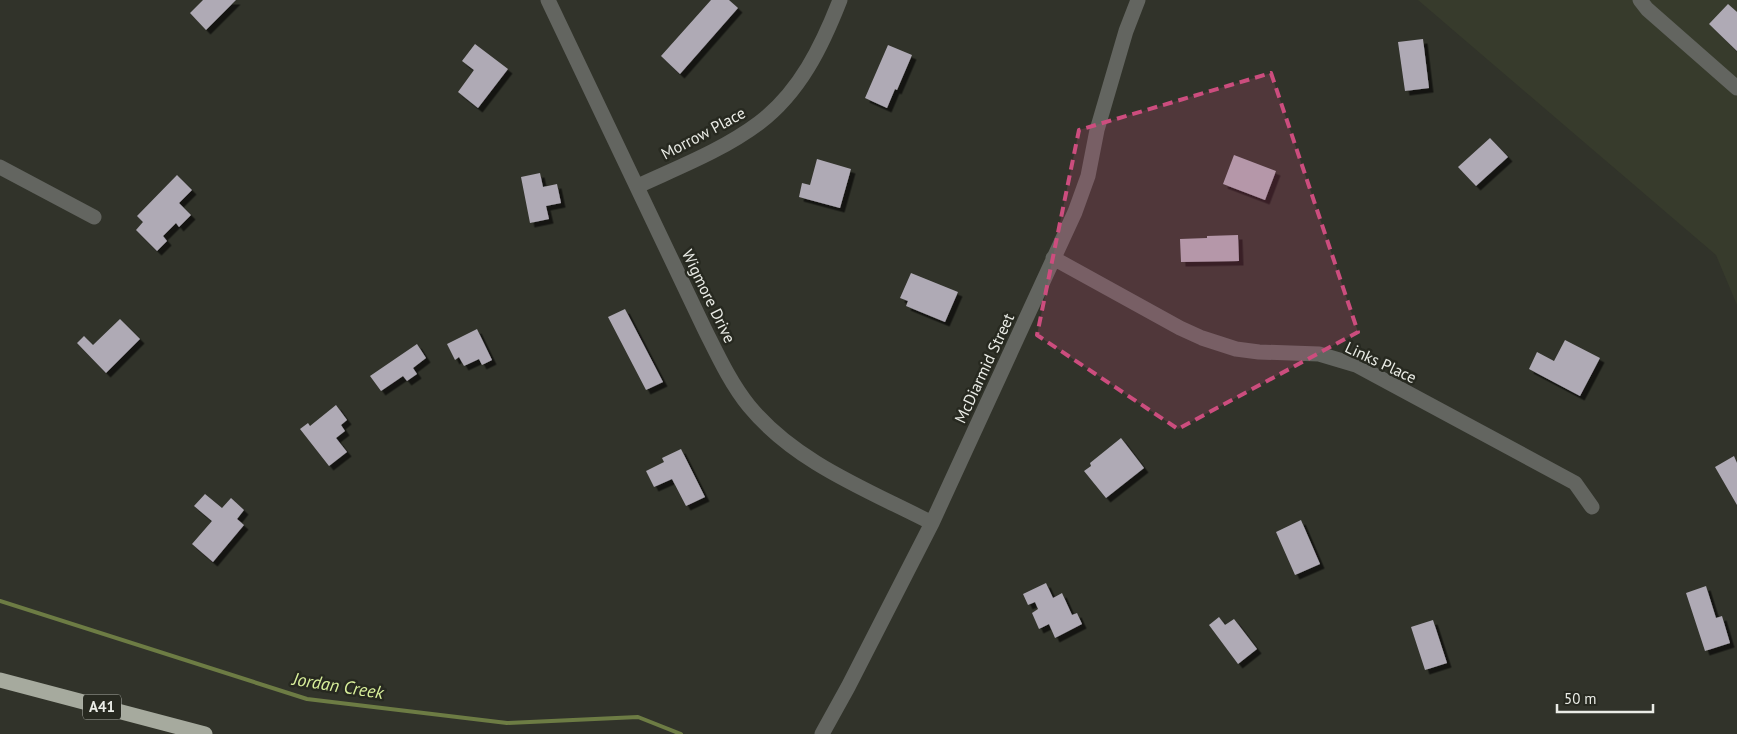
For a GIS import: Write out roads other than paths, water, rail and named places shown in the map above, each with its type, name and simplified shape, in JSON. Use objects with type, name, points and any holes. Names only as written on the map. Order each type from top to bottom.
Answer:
[{"type":"highway","name":"A41","points":[[0,680],[205,734]]},
{"type":"street","name":"Wigmore Drive","points":[[548,0],[705,330],[724,368],[749,406],[790,446],[815,463],[932,523]]},
{"type":"street","name":"Morrow Place","points":[[638,186],[736,138],[761,122],[795,86],[817,54],[840,0]]},
{"type":"street","name":"McDiarmid Street","points":[[822,734],[932,523],[1083,191],[1126,31],[1138,0]]},
{"type":"street","points":[[1640,0],[1647,9],[1737,88]]},
{"type":"street","points":[[0,167],[94,217]]},
{"type":"street","name":"Links Place","points":[[1053,258],[1180,328],[1202,338],[1236,349],[1319,354],[1356,365],[1575,483],[1592,507]]},
{"type":"waterway","name":"Jordan Creek","points":[[0,601],[307,699],[507,723],[638,717],[681,734]]}]
